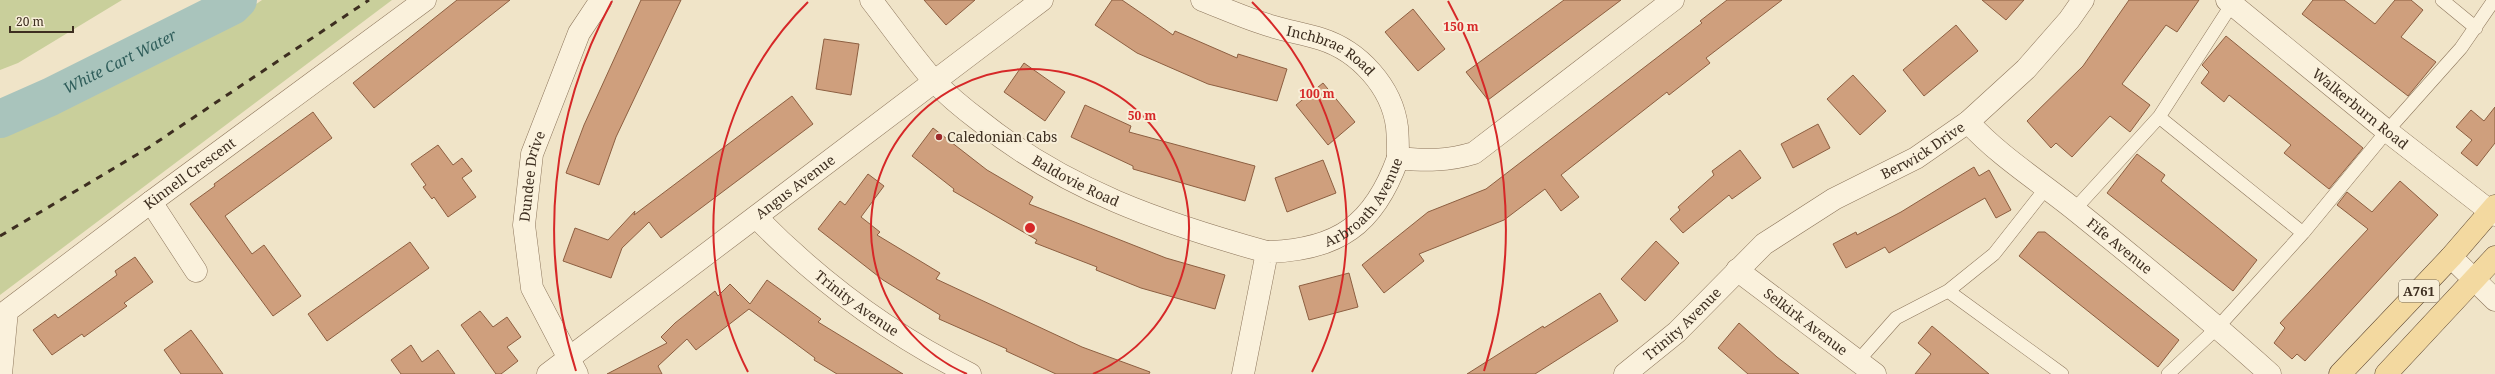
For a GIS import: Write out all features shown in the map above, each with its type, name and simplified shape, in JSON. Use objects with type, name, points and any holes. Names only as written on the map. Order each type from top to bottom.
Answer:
[{"type":"main road","name":"A761","points":[[2340,374],[2494,211]]},
{"type":"main road","name":"A761","points":[[2386,374],[2495,257]]},
{"type":"street","name":"Kinnell Crescent","points":[[1,374],[7,311],[151,202],[425,0]]},
{"type":"street","name":"Dundee Drive","points":[[572,367],[532,288],[524,225],[532,154],[579,33],[601,0]]},
{"type":"street","name":"Baldovie Road","points":[[871,0],[934,81],[995,134],[1031,158],[1075,183],[1159,220],[1267,252]]},
{"type":"street","name":"Angus Avenue","points":[[548,374],[572,367],[756,218],[1042,0]]},
{"type":"street","name":"Inchbrae Road","points":[[1202,0],[1270,26],[1322,39],[1343,48],[1359,60],[1378,81],[1391,106],[1397,126],[1398,158]]},
{"type":"street","name":"Arbroath Avenue","points":[[1267,252],[1313,246],[1336,238],[1358,225],[1376,206],[1389,185],[1398,158],[1429,161],[1456,159],[1474,153],[1673,0]]},
{"type":"street","name":"Berwick Drive","points":[[1737,270],[1764,244],[1797,221],[1834,199],[1916,158],[1968,122],[2026,69],[2069,20],[2083,0]]},
{"type":"street","name":"Walkerburn Road","points":[[2230,2],[2387,131],[2494,211]]},
{"type":"street","name":"Fife Avenue","points":[[1968,122],[1983,139],[2074,210],[2218,327],[2270,374]]},
{"type":"street","points":[[151,202],[196,271]]},
{"type":"street","name":"Trinity Avenue","points":[[756,218],[783,245],[830,285],[894,330],[970,374]]},
{"type":"street","points":[[1243,374],[1267,252]]},
{"type":"street","points":[[2451,257],[2495,300]]},
{"type":"street","name":"Trinity Avenue","points":[[1625,374],[1677,332],[1737,270]]},
{"type":"street","name":"Selkirk Avenue","points":[[1737,270],[1866,368]]},
{"type":"lane","points":[[2442,0],[2476,28]]},
{"type":"lane","points":[[2168,374],[2218,327],[2303,233],[2387,131],[2461,48],[2494,0]]},
{"type":"lane","points":[[2074,210],[2159,117],[2230,2]]},
{"type":"lane","points":[[2159,117],[2303,233]]},
{"type":"lane","points":[[1866,368],[1896,318],[1948,291],[1994,254],[2046,188]]},
{"type":"lane","points":[[1948,291],[2062,374]]},
{"type":"green space","points":[[0,0],[122,0],[18,63],[0,70]]},
{"type":"green space","points":[[262,0],[392,0],[0,295],[0,130],[232,21]]},
{"type":"building","points":[[457,0],[510,0],[374,108],[353,83]]},
{"type":"building","points":[[641,0],[681,0],[616,137],[599,185],[566,173],[584,125]]},
{"type":"building","points":[[924,0],[975,0],[946,25]]},
{"type":"building","points":[[1112,0],[1122,0],[1173,35],[1175,31],[1237,58],[1238,54],[1287,69],[1277,101],[1208,84],[1137,53],[1095,25]]},
{"type":"building","points":[[1564,0],[1621,0],[1488,100],[1466,72]]},
{"type":"building","points":[[1727,0],[1782,0],[1706,58],[1710,63],[1669,95],[1667,92],[1561,175],[1579,197],[1561,211],[1545,189],[1504,220],[1419,254],[1424,261],[1384,293],[1362,265],[1428,212],[1486,189],[1702,23],[1700,21]]},
{"type":"building","points":[[1982,0],[2024,0],[2006,20]]},
{"type":"building","points":[[2129,0],[2199,0],[2177,32],[2166,25],[2122,84],[2150,105],[2130,132],[2110,116],[2072,157],[2056,143],[2051,148],[2027,121],[2083,66]]},
{"type":"building","points":[[2313,0],[2344,0],[2375,24],[2395,0],[2411,0],[2423,10],[2401,37],[2436,62],[2408,96],[2302,14]]},
{"type":"building","points":[[1413,9],[1445,49],[1418,71],[1385,32]]},
{"type":"building","points":[[1956,25],[1978,51],[1924,96],[1903,70]]},
{"type":"building","points":[[2226,36],[2363,148],[2329,189],[2284,153],[2291,145],[2229,95],[2224,102],[2201,83],[2209,72],[2202,65]]},
{"type":"building","points":[[824,39],[859,44],[851,95],[816,89]]},
{"type":"building","points":[[1024,63],[1065,92],[1045,121],[1004,92]]},
{"type":"building","points":[[1853,75],[1886,111],[1860,135],[1827,99]]},
{"type":"building","points":[[1323,83],[1355,122],[1328,145],[1296,105]]},
{"type":"building","points":[[792,96],[813,124],[661,238],[649,222],[622,248],[611,278],[563,261],[575,228],[608,240],[635,211],[634,215]]},
{"type":"building","points":[[1085,105],[1131,126],[1129,132],[1255,166],[1245,201],[1133,169],[1133,166],[1071,137]]},
{"type":"building","points":[[2495,107],[2495,143],[2477,166],[2461,153],[2472,140],[2456,127],[2471,110],[2484,121]]},
{"type":"building","points":[[313,112],[332,138],[225,216],[252,254],[264,245],[301,296],[273,316],[190,204],[215,186],[214,184]]},
{"type":"building","points":[[1818,124],[1830,148],[1793,168],[1781,144]]},
{"type":"building","points":[[933,128],[987,170],[1033,197],[1029,204],[1166,258],[1225,275],[1215,309],[1141,288],[1096,270],[1097,267],[1035,243],[1037,240],[953,191],[954,189],[912,156]]},
{"type":"building","points":[[438,145],[453,165],[462,158],[472,171],[462,178],[476,197],[448,217],[434,197],[432,199],[423,187],[426,185],[411,164]]},
{"type":"building","points":[[1740,150],[1761,178],[1732,199],[1729,195],[1683,233],[1670,219],[1680,210],[1678,207],[1714,175],[1712,171]]},
{"type":"building","points":[[2137,154],[2165,175],[2161,181],[2257,260],[2233,291],[2107,193]]},
{"type":"building","points":[[1323,160],[1336,193],[1287,212],[1275,178]]},
{"type":"building","points":[[1974,167],[1979,176],[1989,170],[2011,210],[1996,218],[1985,198],[1889,253],[1885,247],[1846,268],[1833,244],[1856,232],[1857,235],[1901,212]]},
{"type":"building","points":[[868,174],[884,186],[861,217],[880,232],[877,235],[940,273],[936,279],[1082,347],[1150,372],[1149,374],[1056,374],[1006,351],[1007,349],[939,319],[940,315],[883,280],[818,229],[840,201],[845,205]]},
{"type":"building","points":[[2400,181],[2438,215],[2305,361],[2297,354],[2292,359],[2274,343],[2285,328],[2280,323],[2368,229],[2337,205],[2347,192],[2372,212]]},
{"type":"building","points":[[2038,232],[2045,232],[2179,340],[2158,367],[2019,256]]},
{"type":"building","points":[[1656,241],[1679,263],[1645,301],[1621,279]]},
{"type":"building","points":[[410,242],[429,268],[327,341],[308,314]]},
{"type":"building","points":[[135,257],[153,282],[124,303],[127,306],[84,337],[82,334],[52,355],[33,330],[55,314],[58,318],[117,275],[115,271]]},
{"type":"building","points":[[1349,273],[1358,307],[1309,320],[1299,286]]},
{"type":"building","points":[[767,280],[821,319],[818,322],[903,374],[837,374],[814,360],[815,358],[749,309],[696,350],[687,339],[658,366],[662,374],[607,374],[667,343],[661,337],[675,323],[715,291],[718,296],[730,284],[750,304]]},
{"type":"building","points":[[1600,293],[1618,321],[1535,374],[1467,374],[1543,326],[1544,328]]},
{"type":"building","points":[[480,311],[493,327],[507,317],[521,337],[507,347],[518,361],[501,374],[496,374],[461,325]]},
{"type":"building","points":[[1739,323],[1777,357],[1799,374],[1748,374],[1718,348]]},
{"type":"building","points":[[1932,326],[1989,374],[1915,374],[1931,354],[1918,343]]},
{"type":"building","points":[[191,330],[223,374],[181,374],[164,350]]},
{"type":"building","points":[[411,345],[422,362],[438,350],[455,374],[401,374],[391,360]]},
{"type":"waterway","name":"White Cart Water","points":[[0,119],[50,97],[232,6],[238,0]]},
{"type":"railway","points":[[0,236],[148,148],[369,0]]},
{"type":"place","name":"Caledonian Cabs","points":[[939,137]]}]
